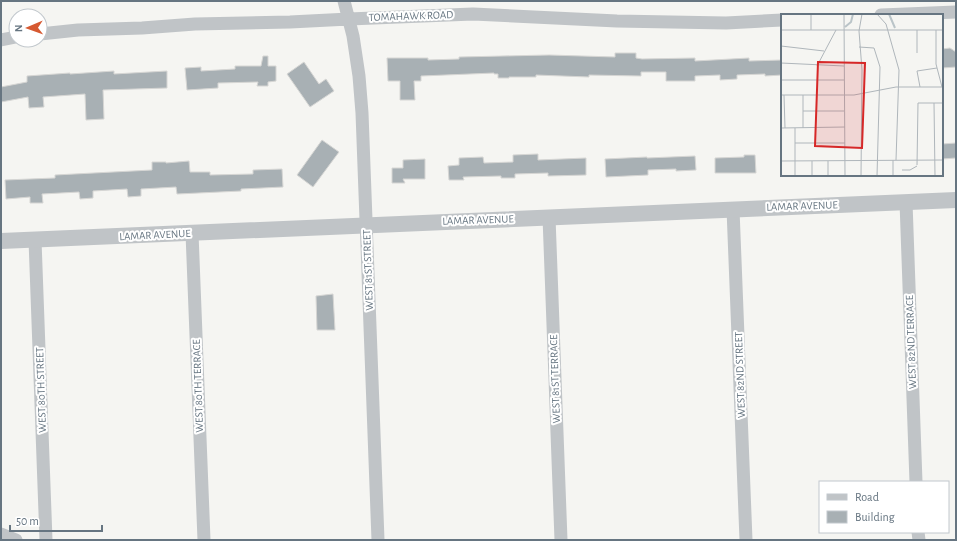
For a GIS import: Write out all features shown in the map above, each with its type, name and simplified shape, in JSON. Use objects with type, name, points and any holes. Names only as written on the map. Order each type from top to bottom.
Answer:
[{"type":"street","name":"WEST 81ST STREET","points":[[344,1],[353,36],[362,113],[378,540]]},
{"type":"street","points":[[906,14],[956,12]]},
{"type":"street","name":"TOMAHAWK ROAD","points":[[48,33],[78,30],[142,28],[195,24],[290,22],[473,14],[617,21],[726,23],[781,20]]},
{"type":"street","name":"LAMAR AVENUE","points":[[1,241],[956,200]]},
{"type":"street","name":"WEST 82ND TERRACE","points":[[906,202],[916,481]]},
{"type":"street","name":"WEST 82ND STREET","points":[[733,209],[746,540]]},
{"type":"street","name":"WEST 81ST TERRACE","points":[[549,217],[561,540]]},
{"type":"street","name":"WEST 80TH TERRACE","points":[[192,233],[204,540]]},
{"type":"street","name":"WEST 80TH STREET","points":[[35,240],[46,540]]},
{"type":"street","points":[[1,534],[16,540]]},
{"type":"building","points":[[950,48],[956,52],[956,67],[943,68],[943,49]]},
{"type":"building","points":[[615,53],[636,53],[636,58],[642,59],[695,58],[695,61],[749,58],[749,61],[781,60],[781,75],[737,75],[737,79],[720,80],[720,75],[695,76],[695,81],[666,81],[666,72],[641,72],[641,76],[589,75],[589,77],[536,75],[536,77],[498,78],[498,74],[494,73],[421,76],[421,81],[414,81],[415,100],[400,100],[400,81],[388,81],[387,58],[428,58],[428,60],[459,59],[459,57],[549,55],[615,57]]},
{"type":"building","points":[[263,56],[268,56],[268,66],[276,66],[276,81],[268,82],[268,86],[257,86],[258,82],[218,83],[218,88],[187,90],[185,68],[201,67],[201,71],[235,69],[235,66],[261,66]]},
{"type":"building","points":[[304,62],[319,84],[326,79],[334,91],[310,107],[287,74]]},
{"type":"building","points":[[114,71],[114,74],[167,71],[167,88],[103,90],[104,119],[86,120],[85,94],[43,97],[44,107],[29,108],[28,97],[1,102],[1,87],[27,82],[27,76]]},
{"type":"building","points":[[322,140],[339,152],[313,187],[297,175]]},
{"type":"building","points":[[956,143],[956,158],[943,159],[943,144]]},
{"type":"building","points":[[538,154],[538,160],[586,158],[586,175],[548,176],[548,173],[515,174],[515,178],[501,178],[501,176],[463,177],[464,180],[449,180],[448,166],[459,165],[459,158],[483,157],[484,163],[513,162],[513,155]]},
{"type":"building","points":[[744,155],[755,155],[756,173],[715,173],[715,158],[744,157]]},
{"type":"building","points":[[695,156],[696,170],[648,170],[648,175],[606,177],[605,159]]},
{"type":"building","points":[[425,159],[425,179],[403,179],[405,183],[392,183],[392,168],[403,168],[403,160]]},
{"type":"building","points":[[189,161],[190,172],[210,172],[210,175],[253,174],[253,170],[282,169],[283,187],[241,189],[241,191],[177,194],[176,187],[141,189],[141,196],[128,197],[127,189],[93,191],[93,198],[80,199],[79,192],[42,194],[43,203],[30,203],[30,197],[6,199],[5,180],[55,178],[55,175],[152,170],[152,162],[166,163]]},
{"type":"building","points":[[333,294],[335,330],[317,330],[316,296]]}]
